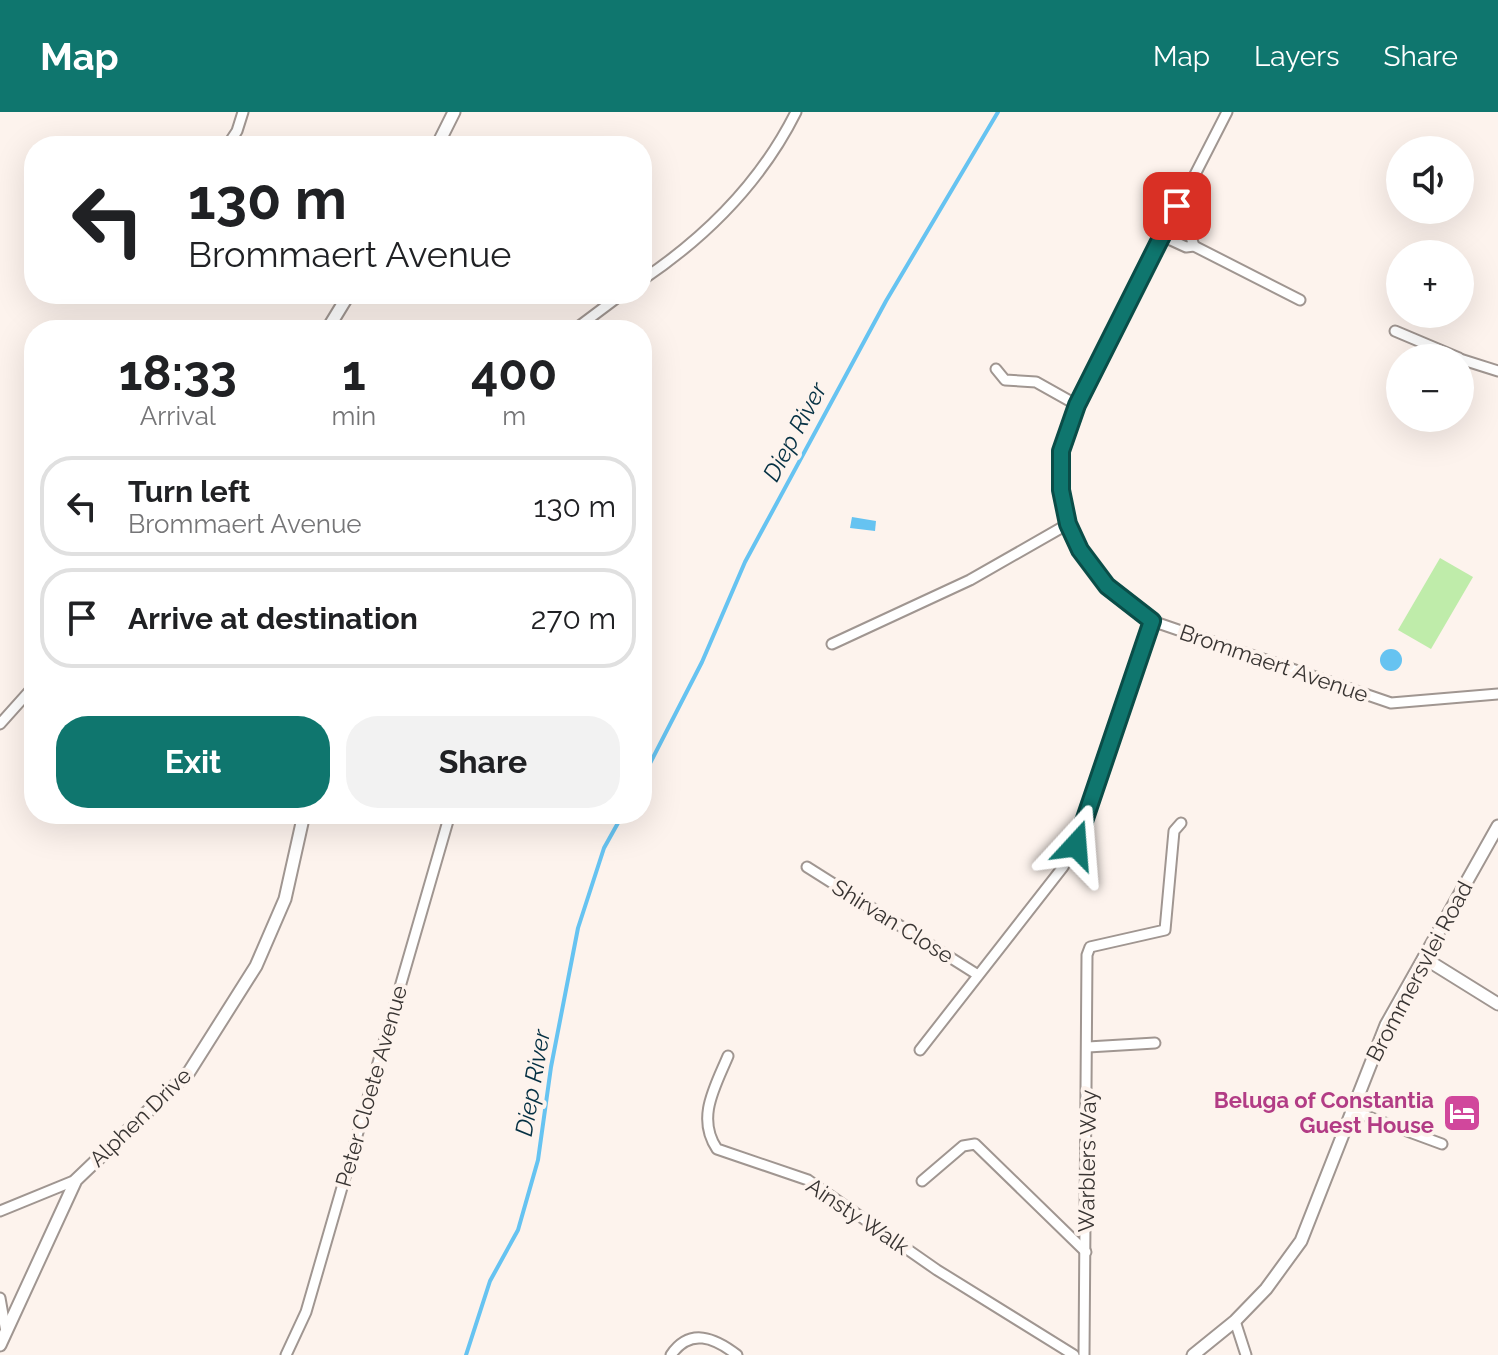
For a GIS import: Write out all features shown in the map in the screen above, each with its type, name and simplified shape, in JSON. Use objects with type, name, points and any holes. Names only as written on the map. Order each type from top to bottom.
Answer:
[{"type":"street","points":[[234,136],[243,112]]},
{"type":"street","points":[[442,136],[454,112]]},
{"type":"street","points":[[652,273],[689,246],[755,179],[796,112]]},
{"type":"street","name":"Brommaert Avenue","points":[[1227,112],[1077,405],[1061,451],[1061,490],[1068,524],[1080,550],[1107,586],[1152,621],[1391,703],[1498,694]]},
{"type":"street","points":[[1168,225],[1191,237],[1194,246]]},
{"type":"street","points":[[1162,236],[1186,247],[1194,246],[1300,300]]},
{"type":"street","points":[[587,320],[609,304]]},
{"type":"street","points":[[1395,331],[1426,344]]},
{"type":"street","points":[[1474,363],[1498,371]]},
{"type":"street","points":[[996,369],[1005,380],[1036,382],[1077,405]]},
{"type":"street","points":[[832,644],[970,580],[1068,524]]},
{"type":"street","points":[[920,1050],[1063,867],[1076,845],[1152,621]]},
{"type":"street","points":[[0,724],[24,697]]},
{"type":"street","name":"Warblers Way","points":[[1084,1355],[1087,967],[1090,947],[1165,930],[1174,831],[1181,823]]},
{"type":"street","name":"Alphen Drive","points":[[0,1345],[76,1180],[171,1092],[210,1044],[272,933],[292,880],[302,824]]},
{"type":"street","name":"Peter Cloete Avenue","points":[[286,1355],[306,1312],[447,824]]},
{"type":"street","name":"Brommersvlei Road","points":[[1193,1355],[1235,1321],[1266,1289],[1301,1241],[1386,1025],[1498,826]]},
{"type":"street","name":"Shirvan Close","points":[[807,867],[978,975]]},
{"type":"street","points":[[1424,958],[1498,1004]]},
{"type":"street","points":[[1088,1047],[1155,1043]]},
{"type":"street","name":"Ainsty Walk","points":[[728,1056],[708,1102],[710,1138],[717,1149],[808,1180],[937,1270],[1074,1355]]},
{"type":"street","points":[[1350,1110],[1442,1144]]},
{"type":"street","points":[[922,1181],[963,1146],[975,1144],[1086,1252]]},
{"type":"street","points":[[0,1211],[76,1180]]},
{"type":"street","points":[[0,1298],[6,1332]]},
{"type":"street","points":[[1235,1321],[1246,1355]]},
{"type":"street","points":[[671,1355],[677,1345],[701,1336],[712,1338],[737,1355]]},
{"type":"green space","points":[[1440,558],[1473,577],[1431,649],[1398,630]]},
{"type":"water","points":[[852,517],[876,521],[875,531],[850,528]]},
{"type":"water","points":[[1391,649],[1399,652],[1402,660],[1399,668],[1391,671],[1383,668],[1380,660],[1383,652]]},
{"type":"waterway","name":"Diep River","points":[[652,760],[702,662],[745,562],[886,301],[998,112]]},
{"type":"waterway","name":"Diep River","points":[[466,1355],[490,1281],[518,1230],[538,1160],[551,1067],[578,928],[604,848],[617,824]]},
{"type":"place","name":"Beluga of Constantia Guest House","points":[[1462,1113]]},
{"type":"route","points":[[1076,845],[1152,621],[1107,586],[1080,550],[1068,524],[1061,490],[1061,451],[1077,405],[1177,206]]}]
